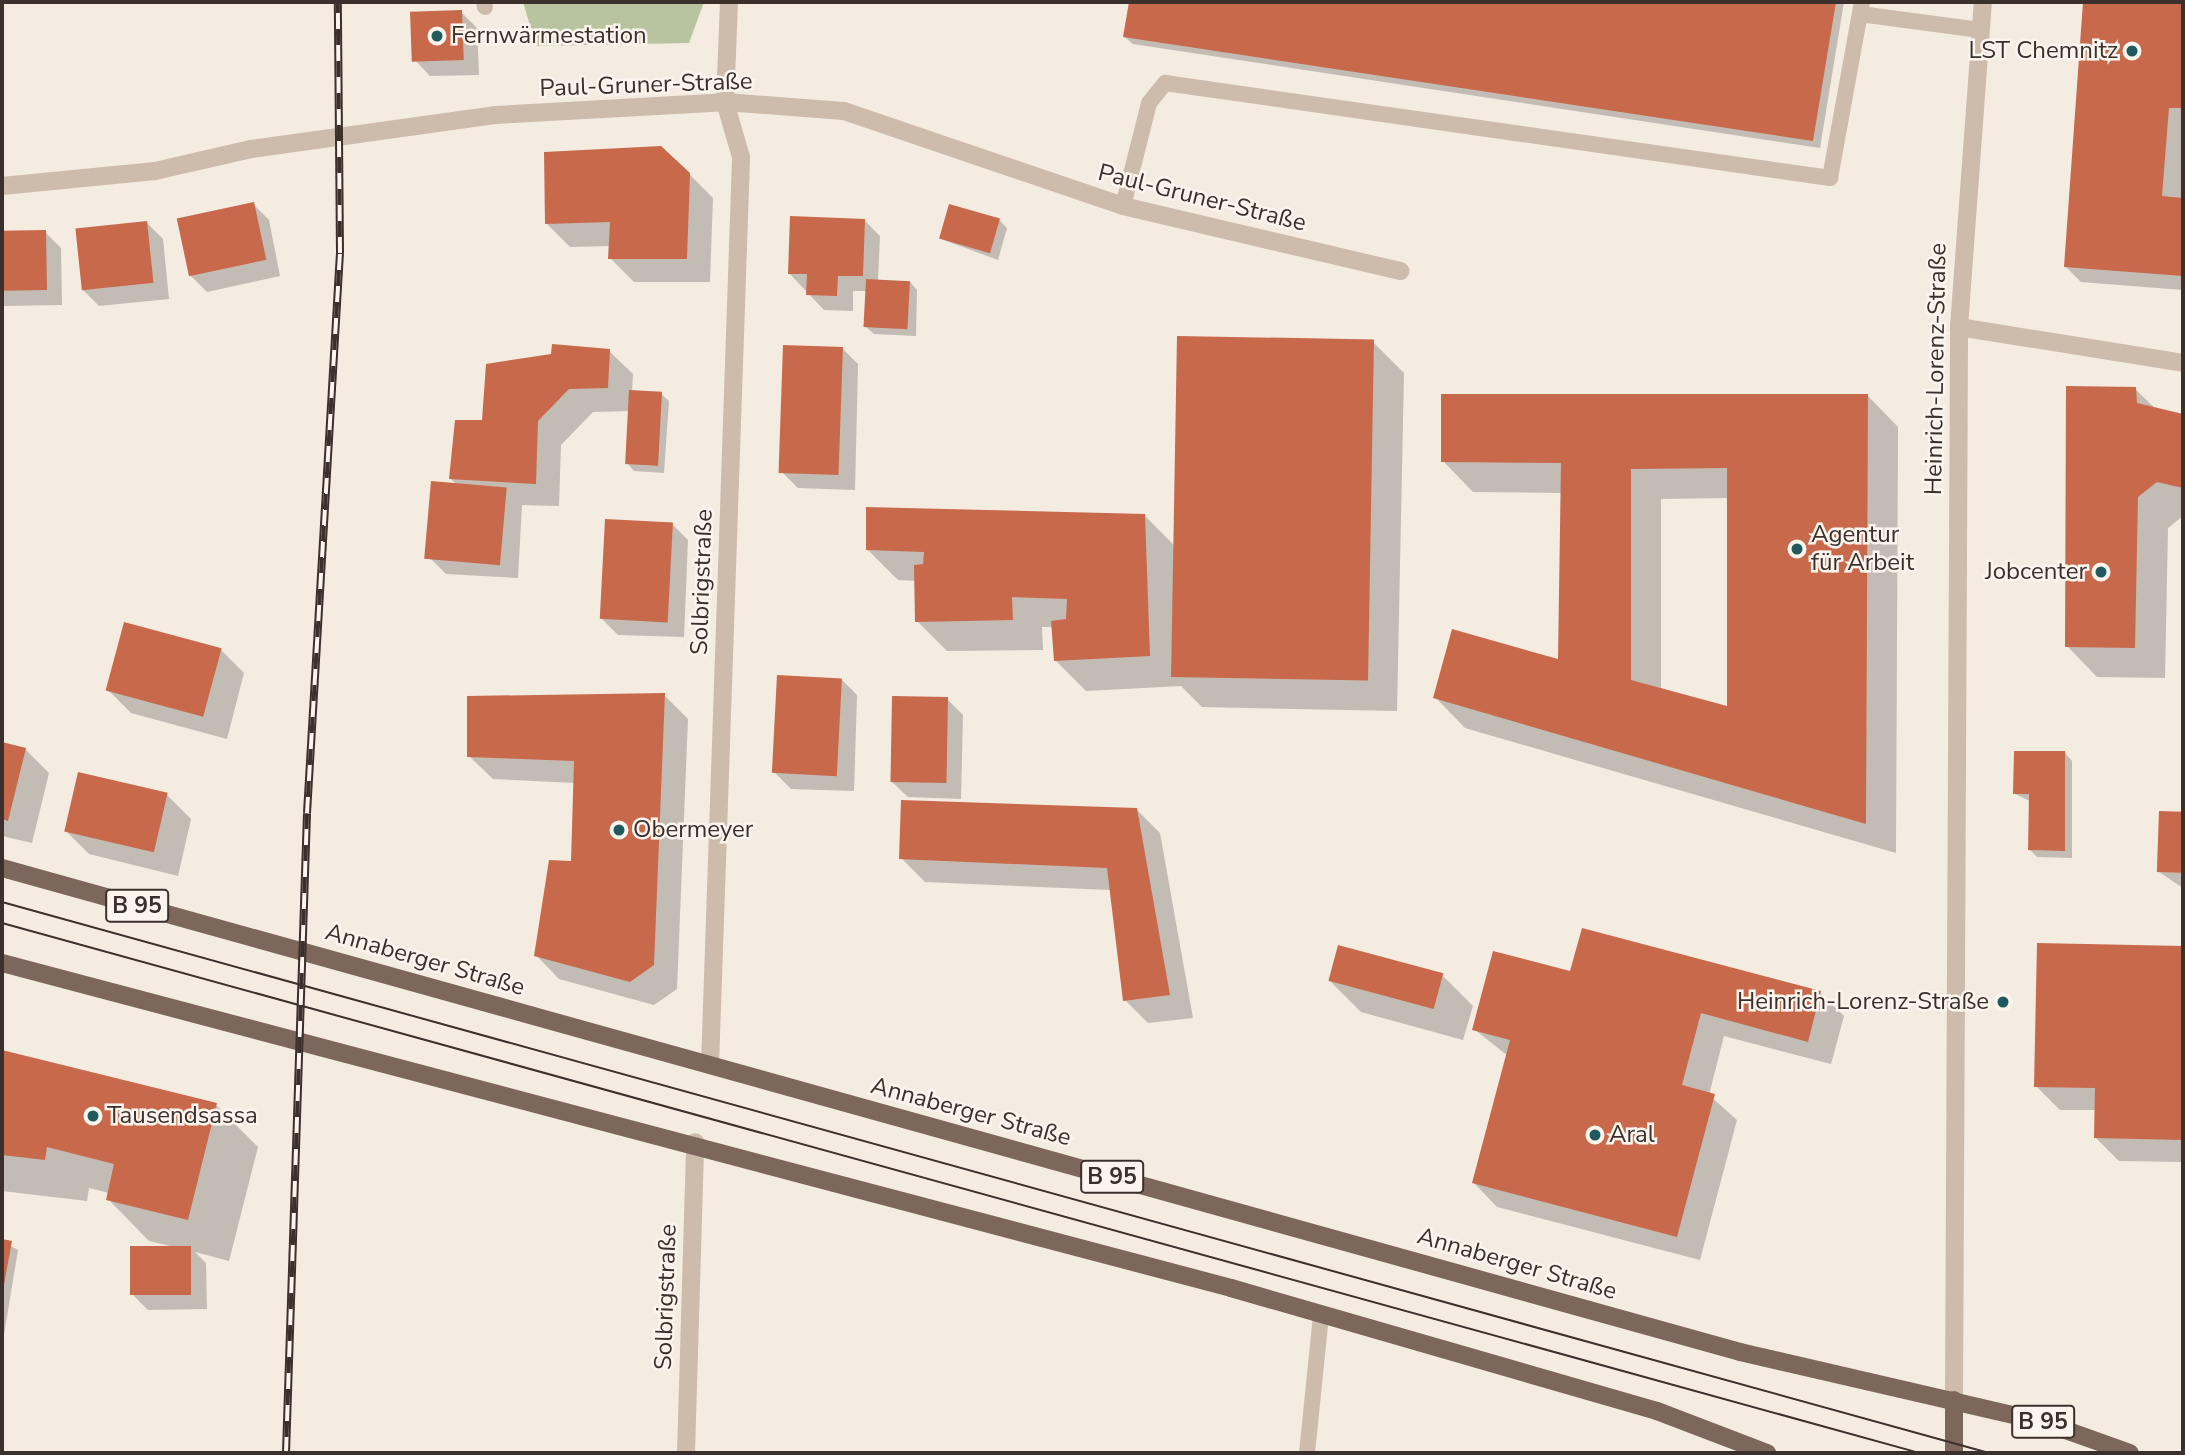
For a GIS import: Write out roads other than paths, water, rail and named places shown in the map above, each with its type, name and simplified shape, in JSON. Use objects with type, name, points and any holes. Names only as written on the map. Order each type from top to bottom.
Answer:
[{"type":"main road","name":"Annaberger Straße","points":[[2,868],[1740,1352],[1954,1399],[2130,1453]]},
{"type":"main road","points":[[2,963],[695,1142],[1321,1314],[1657,1411],[1767,1453]]},
{"type":"main road","name":"Heinrich-Lorenz-Straße","points":[[1954,1399],[1954,1453]]},
{"type":"street","name":"Solbrigstraße","points":[[709,1065],[741,157],[725,102],[729,2]]},
{"type":"street","name":"Heinrich-Lorenz-Straße","points":[[1954,1399],[1959,327],[1983,2]]},
{"type":"street","name":"Paul-Gruner-Straße","points":[[2,186],[155,171],[251,149],[495,115],[725,102],[844,111],[1123,206],[1400,271]]},
{"type":"street","points":[[1959,327],[2183,363]]},
{"type":"street","name":"Solbrigstraße","points":[[686,1453],[695,1142]]},
{"type":"lane","points":[[1123,206],[1149,103],[1165,83],[1830,177],[1861,8],[1980,30]]},
{"type":"lane","points":[[1307,1453],[1321,1314]]},
{"type":"tram line","points":[[2,902],[1989,1453]]},
{"type":"tram line","points":[[2,923],[1919,1453]]},
{"type":"railway","points":[[286,1453],[307,813],[340,253],[338,2]]},
{"type":"place","name":"Fernwärmestation","points":[[437,36]]},
{"type":"place","name":"LST Chemnitz","points":[[2132,51]]},
{"type":"place","name":"Agentur für Arbeit","points":[[1797,549]]},
{"type":"place","name":"Jobcenter","points":[[2101,572]]},
{"type":"place","name":"Obermeyer","points":[[619,830]]},
{"type":"place","name":"Heinrich-Lorenz-Straße","points":[[2003,1002]]},
{"type":"place","name":"Tausendsassa","points":[[93,1116]]},
{"type":"place","name":"Aral","points":[[1595,1135]]}]
